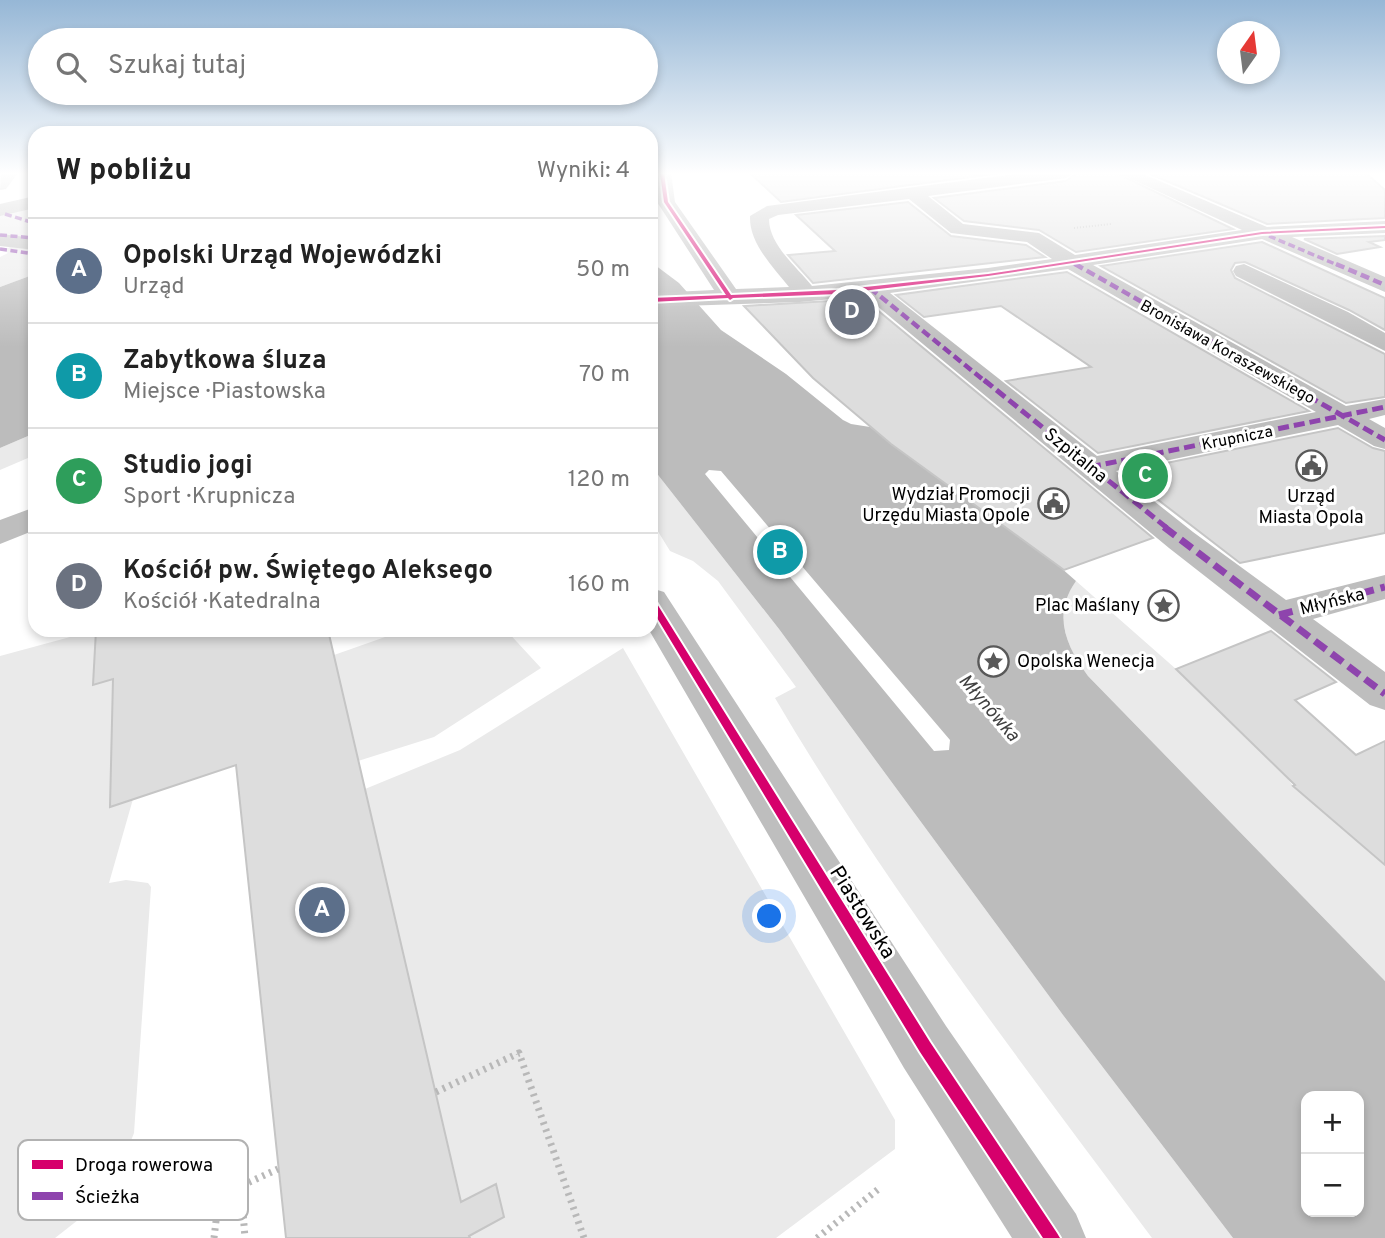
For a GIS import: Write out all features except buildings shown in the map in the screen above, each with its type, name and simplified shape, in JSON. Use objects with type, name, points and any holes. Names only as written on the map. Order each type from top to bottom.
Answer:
[{"type":"street","points":[[685,231],[730,298]]},
{"type":"street","points":[[761,231],[803,290],[800,295]]},
{"type":"street","name":"Bronisława Koraszewskiego","points":[[974,231],[1032,237],[1071,262],[1385,440]]},
{"type":"street","points":[[1257,231],[1385,285]]},
{"type":"street","points":[[658,300],[800,295],[870,288],[1071,262],[1262,233],[1308,231]]},
{"type":"street","points":[[1244,271],[1340,317],[1385,343]]},
{"type":"street","name":"Szpitalna","points":[[870,288],[1090,467],[1385,694]]},
{"type":"street","name":"Krupnicza","points":[[1090,467],[1385,407]]},
{"type":"street","points":[[0,533],[28,520]]},
{"type":"street","name":"Młyńska","points":[[1279,615],[1385,587]]},
{"type":"street","name":"Piastowska","points":[[658,617],[925,1047],[1052,1238]]},
{"type":"path","points":[[436,1092],[519,1053],[584,1238]]},
{"type":"path","points":[[248,1183],[278,1169]]},
{"type":"path","points":[[817,1238],[881,1187]]},
{"type":"path","points":[[214,1238],[216,1220]]},
{"type":"path","points":[[244,1220],[245,1238]]},
{"type":"shaded area","points":[[0,231],[28,231],[28,277],[0,287],[0,257],[8,253],[4,250],[18,243],[0,240]]},
{"type":"shaded area","points":[[28,436],[28,458],[0,470],[0,448]]},
{"type":"shaded area","points":[[658,475],[779,629],[1063,1015],[1233,1238],[1152,1238],[956,973],[862,837],[775,698],[796,687],[718,581],[693,561],[670,551],[658,531]]},
{"type":"shaded area","points":[[1076,581],[1176,669],[1282,771],[1293,786],[1385,865],[1385,981],[1088,676],[1073,653],[1063,618],[1069,593]]},
{"type":"shaded area","points":[[70,637],[96,637],[93,684],[113,679],[110,806],[133,799],[109,883],[126,880],[148,883],[151,887],[134,1133],[131,1140],[18,1140],[18,1220],[78,1220],[55,1238],[0,1238],[0,656]]},
{"type":"shaded area","points":[[385,637],[512,637],[541,668],[434,737],[358,761],[334,655]]},
{"type":"shaded area","points":[[623,648],[895,1120],[895,1149],[776,1238],[470,1238],[365,789],[460,750]]},
{"type":"water","name":"Młynówka","points":[[658,267],[679,283],[721,330],[786,374],[843,420],[870,427],[1052,560],[1076,581],[1069,594],[1063,618],[1068,642],[1088,676],[1385,981],[1385,1238],[1233,1238],[1063,1015],[779,629],[658,475]],"holes":[[[709,470],[721,471],[950,740],[949,750],[934,751],[705,474]]]},
{"type":"water","points":[[28,277],[28,436],[0,448],[0,287]]},
{"type":"marked path","points":[[0,235],[28,237]]},
{"type":"marked path","points":[[1269,236],[1385,285]]},
{"type":"marked path","points":[[0,249],[28,253]]},
{"type":"marked path","points":[[1071,262],[1385,440]]},
{"type":"marked path","points":[[870,288],[1181,540],[1385,694]]},
{"type":"marked path","points":[[1090,467],[1385,407]]},
{"type":"marked path","points":[[1279,615],[1385,587]]},
{"type":"cycle path","points":[[685,231],[730,298]]},
{"type":"cycle path","points":[[658,300],[837,292],[988,275],[1262,233],[1308,231]]},
{"type":"cycle path","points":[[658,612],[925,1047],[1052,1238]]},
{"type":"place","name":"Kościół pw. Świętego Aleksego","points":[[852,312]]},
{"type":"place","name":"Urząd Miasta Opola","points":[[1311,466]]},
{"type":"place","name":"Studio jogi","points":[[1145,476]]},
{"type":"place","name":"Wydział Promocji Urzędu Miasta Opole","points":[[1053,504]]},
{"type":"place","name":"Zabytkowa śluza","points":[[780,552]]},
{"type":"place","name":"Plac Maślany","points":[[1163,605]]},
{"type":"place","name":"Opolska Wenecja","points":[[994,661]]},
{"type":"place","name":"Opolski Urząd Wojewódzki","points":[[322,910]]}]
